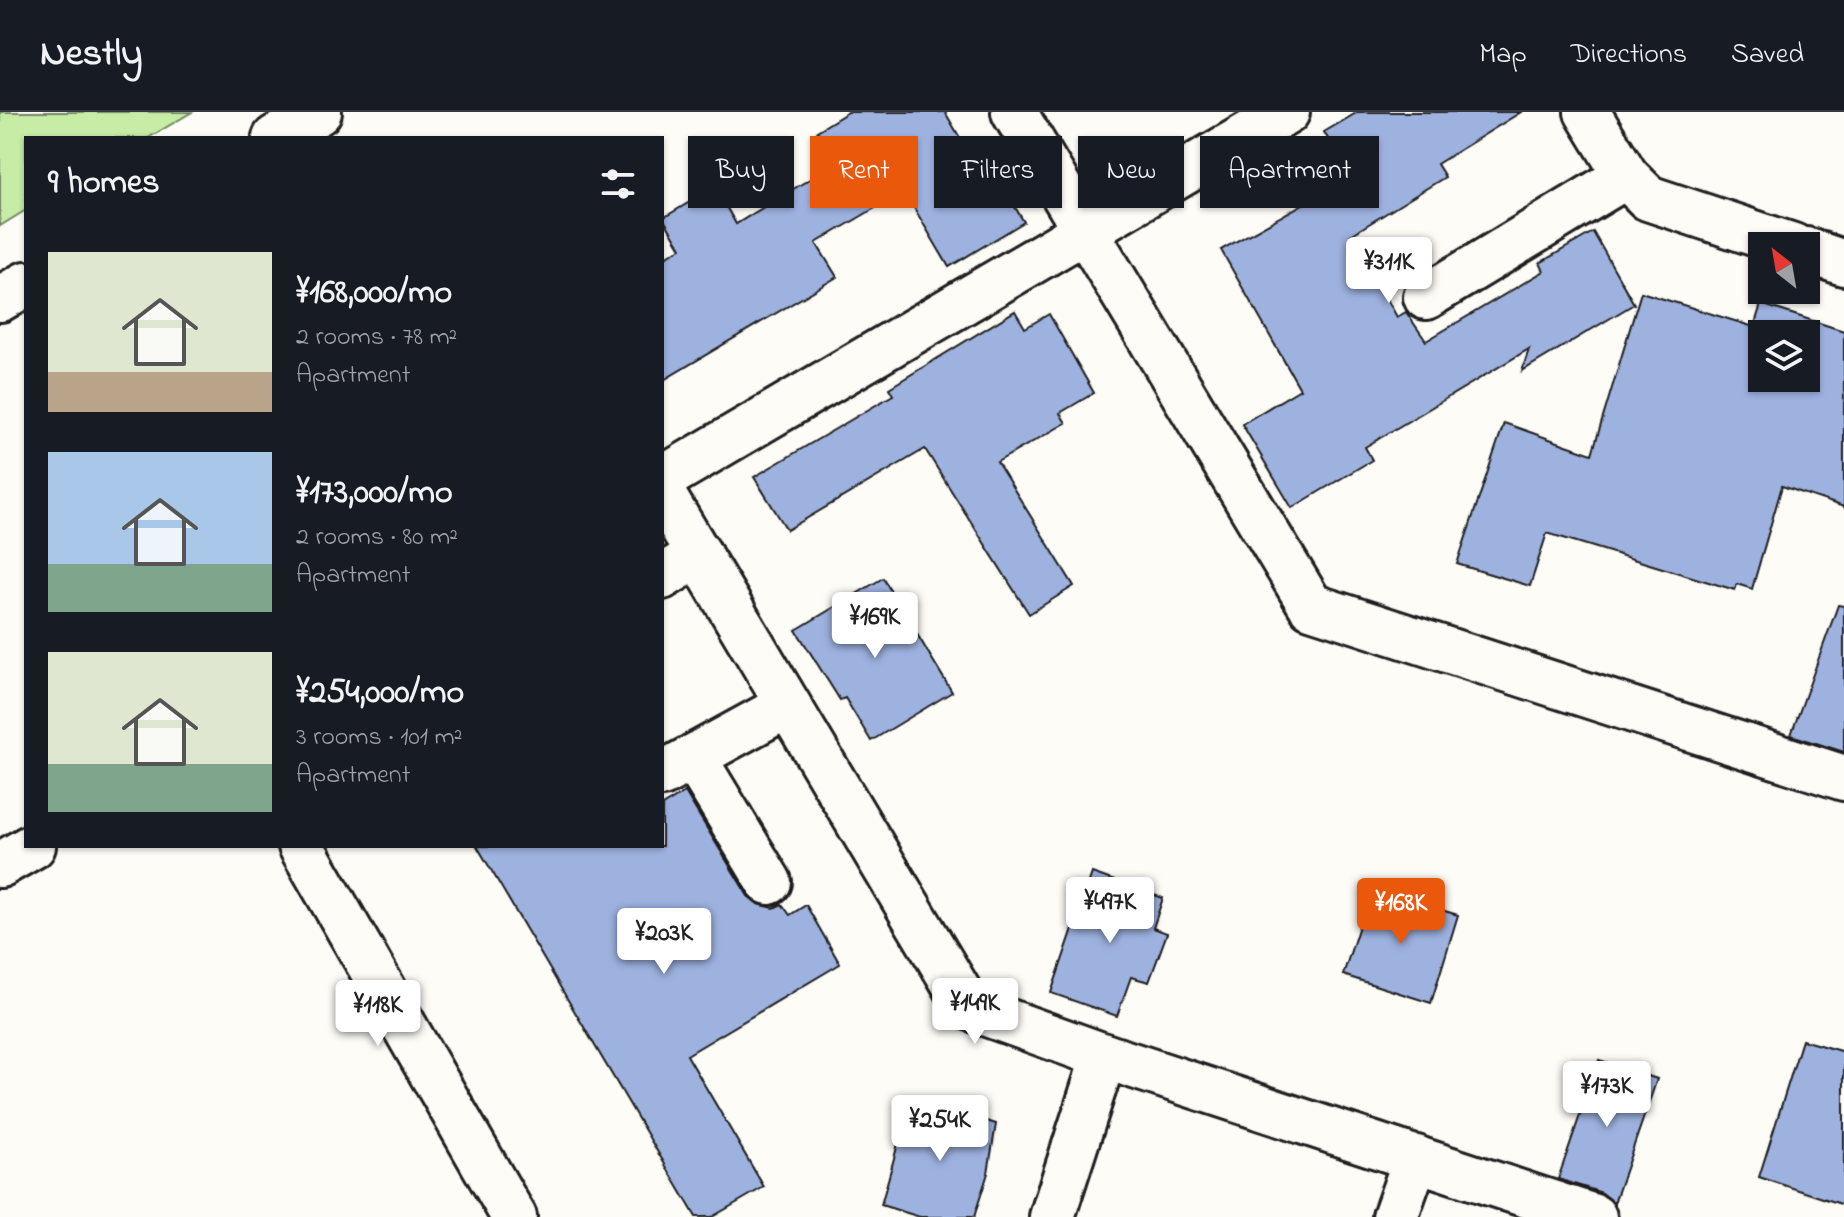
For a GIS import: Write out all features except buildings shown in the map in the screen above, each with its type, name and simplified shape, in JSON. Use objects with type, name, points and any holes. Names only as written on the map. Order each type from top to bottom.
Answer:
[{"type":"street","points":[[278,136],[319,112]]},
{"type":"street","points":[[1014,112],[1311,606],[1844,778]]},
{"type":"street","points":[[664,478],[1287,112]]},
{"type":"street","points":[[1587,112],[1626,176],[1648,198],[1751,232]]},
{"type":"street","points":[[1426,297],[1626,176]]},
{"type":"street","points":[[1820,255],[1844,263]]},
{"type":"street","points":[[0,299],[24,285]]},
{"type":"street","points":[[664,496],[968,1007],[1104,1056],[1594,1217]]},
{"type":"street","points":[[664,576],[699,554]]},
{"type":"street","points":[[769,882],[678,766],[788,705]]},
{"type":"street","points":[[0,865],[30,848]]},
{"type":"street","points":[[302,848],[514,1217]]},
{"type":"street","points":[[1052,1217],[1104,1056]]},
{"type":"street","points":[[1395,1217],[1416,1158]]},
{"type":"green space","points":[[0,112],[192,112],[151,136],[24,136],[24,211],[0,226]]}]
